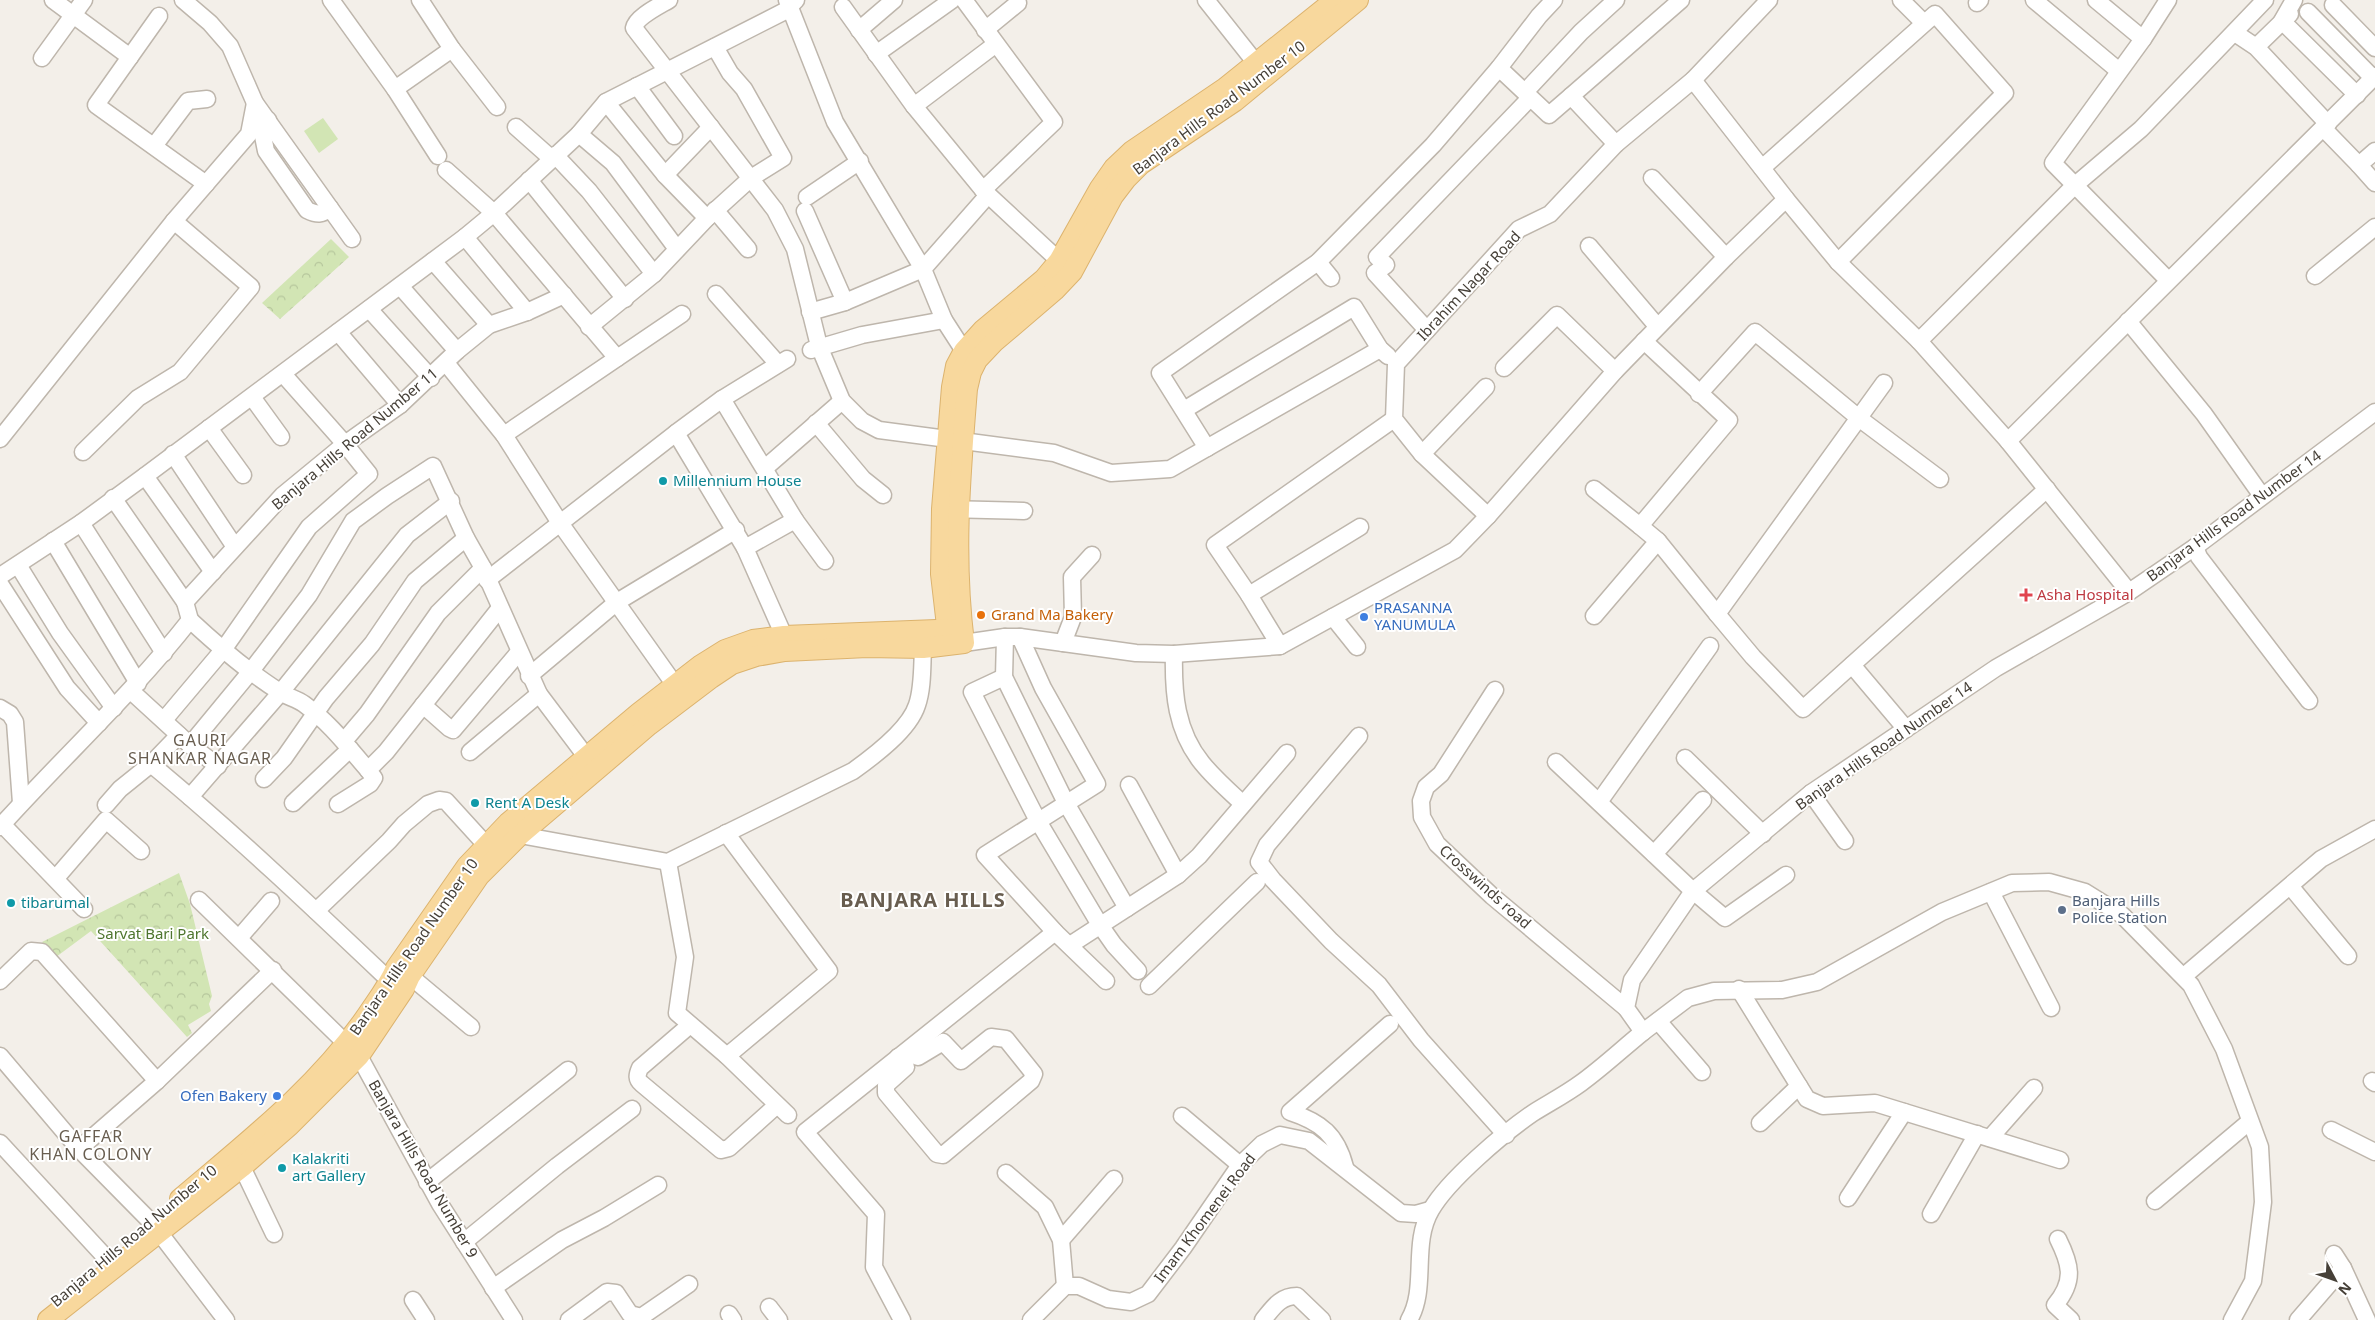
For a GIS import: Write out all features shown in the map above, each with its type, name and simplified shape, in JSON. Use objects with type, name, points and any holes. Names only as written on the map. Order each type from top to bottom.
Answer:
[{"type":"main road","name":"Banjara Hills Road Number 10","points":[[955,441],[971,372],[977,360],[994,342],[1048,296],[1066,266],[1126,179],[1141,164],[1234,101],[1261,69],[1335,0]]},
{"type":"main road","name":"Banjara Hills Road Number 10","points":[[1261,69],[1358,0]]},
{"type":"main road","name":"Banjara Hills Road Number 10","points":[[956,636],[957,574],[950,509],[955,441],[952,387],[956,366],[964,351],[983,330],[1044,279],[1066,266]]},
{"type":"main road","name":"Banjara Hills Road Number 10","points":[[680,693],[702,665],[725,650],[753,640],[784,636],[956,636]]},
{"type":"main road","name":"Banjara Hills Road Number 10","points":[[48,1320],[156,1227],[279,1114],[353,1050],[396,968],[467,866],[487,846],[514,829],[590,763],[680,693],[732,664],[756,656],[785,652],[867,647],[923,648],[956,636]]},
{"type":"main road","name":"Banjara Hills Road Number 10","points":[[31,1320],[108,1260],[242,1167],[289,1126],[404,989],[410,976],[514,829]]},
{"type":"street","points":[[53,0],[130,57]]},
{"type":"street","points":[[42,58],[84,0]]},
{"type":"street","points":[[183,0],[210,23],[230,46],[255,103],[352,239]]},
{"type":"street","points":[[331,0],[395,89],[438,156]]},
{"type":"street","points":[[420,0],[452,49],[497,107]]},
{"type":"street","points":[[669,0],[640,20],[635,24],[634,28],[775,210],[795,249],[810,312],[815,348],[842,401],[862,420],[879,430],[1054,453],[1111,473],[1170,469],[1380,349]]},
{"type":"street","points":[[859,30],[894,0]]},
{"type":"street","points":[[876,54],[952,0]]},
{"type":"street","points":[[810,312],[845,302],[922,269],[985,192],[1054,122],[964,0]]},
{"type":"street","points":[[1206,0],[1261,69]]},
{"type":"street","points":[[1207,448],[1160,373],[1318,262],[1432,145],[1499,68],[1539,16],[1554,0]]},
{"type":"street","points":[[1427,330],[1375,273],[1386,265],[1377,257],[1528,95],[1580,32],[1616,0]]},
{"type":"street","points":[[1499,68],[1549,114],[1681,0]]},
{"type":"street","points":[[1900,0],[1924,23]]},
{"type":"street","points":[[2034,0],[2119,71]]},
{"type":"street","points":[[2096,0],[2143,39]]},
{"type":"street","points":[[2281,22],[2294,0]]},
{"type":"street","name":"Ibrahim Nagar Road","points":[[1396,364],[1519,229],[1550,214],[1616,144],[1693,80],[1767,1]]},
{"type":"street","points":[[0,576],[81,523],[465,237],[494,213],[579,134],[606,102],[785,11],[791,2]]},
{"type":"street","points":[[791,2],[835,122],[860,161],[922,269],[944,320],[964,351]]},
{"type":"street","points":[[2162,2],[2143,39],[2054,163],[2074,186],[2168,280]]},
{"type":"street","points":[[985,30],[1018,3]]},
{"type":"street","points":[[1919,341],[2074,186],[2141,129],[2263,3],[2357,95]]},
{"type":"street","points":[[2333,5],[2375,48]]},
{"type":"street","points":[[2008,441],[2168,280],[2326,127],[2374,77],[2306,6],[2281,22],[2256,47]]},
{"type":"street","points":[[843,7],[914,106],[985,192],[1066,266]]},
{"type":"street","points":[[1762,168],[1935,14],[2005,93],[1838,262]]},
{"type":"street","points":[[159,16],[96,105],[206,184]]},
{"type":"street","points":[[2235,33],[2256,47],[2375,183]]},
{"type":"street","points":[[914,106],[996,44]]},
{"type":"street","points":[[590,328],[654,274],[711,214],[751,178],[784,158],[744,89],[730,72],[715,47]]},
{"type":"street","points":[[395,89],[452,49]]},
{"type":"street","points":[[1693,80],[1838,262],[1919,341],[2008,441],[2129,592]]},
{"type":"street","points":[[637,86],[674,136]]},
{"type":"street","points":[[1571,96],[1616,144]]},
{"type":"street","points":[[154,146],[188,101],[207,99]]},
{"type":"street","points":[[606,102],[665,175],[711,214],[748,249]]},
{"type":"street","points":[[0,439],[174,221],[249,134],[255,103]]},
{"type":"street","points":[[516,127],[554,157],[589,191],[654,274]]},
{"type":"street","points":[[665,175],[710,127]]},
{"type":"street","points":[[579,134],[613,163],[677,249]]},
{"type":"street","points":[[2359,165],[2375,151]]},
{"type":"street","points":[[845,302],[806,204],[860,161]]},
{"type":"street","points":[[446,170],[494,213],[617,358]]},
{"type":"street","points":[[1652,178],[1726,257]]},
{"type":"street","points":[[529,180],[625,299]]},
{"type":"street","points":[[956,636],[1012,637],[1136,653],[1174,654],[1280,646],[1455,550],[1488,516],[1657,326],[1786,199]]},
{"type":"street","points":[[83,452],[138,398],[180,372],[251,287],[174,221]]},
{"type":"street","points":[[2315,276],[2375,227]]},
{"type":"street","points":[[465,237],[527,312]]},
{"type":"street","points":[[1589,246],[1657,326]]},
{"type":"street","points":[[433,261],[489,325]]},
{"type":"street","points":[[1318,262],[1331,278]]},
{"type":"street","points":[[400,286],[452,357],[489,325],[527,312],[564,295]]},
{"type":"street","points":[[293,803],[347,745],[438,613],[485,574],[560,523],[722,399],[783,362],[716,294]]},
{"type":"street","points":[[1184,410],[1354,307],[1380,349],[1396,364],[1394,420],[1422,454],[1488,516]]},
{"type":"street","points":[[368,310],[430,378]]},
{"type":"street","points":[[504,435],[682,314]]},
{"type":"street","points":[[1504,368],[1557,314],[1615,371]]},
{"type":"street","points":[[815,348],[862,334],[944,320]]},
{"type":"street","points":[[2128,321],[2204,414],[2262,496]]},
{"type":"street","points":[[338,332],[400,405]]},
{"type":"street","points":[[1699,394],[1754,332],[1860,419],[1940,479]]},
{"type":"street","points":[[1640,526],[1728,420],[1644,341]]},
{"type":"street","name":"Banjara Hills Road Number 11","points":[[186,602],[283,494],[346,444],[400,405],[452,357],[560,523],[680,693]]},
{"type":"street","points":[[164,720],[223,650],[309,527],[369,474],[346,444],[283,374]]},
{"type":"street","points":[[1717,614],[1860,419],[1884,383]]},
{"type":"street","points":[[1422,454],[1486,387]]},
{"type":"street","points":[[252,397],[280,437]]},
{"type":"street","points":[[722,399],[796,520],[825,561]]},
{"type":"street","points":[[765,468],[842,401]]},
{"type":"street","name":"Banjara Hills Road Number 14","points":[[1626,1008],[1632,980],[1693,891],[1811,793],[1996,668],[2129,592],[2195,546],[2375,412]]},
{"type":"street","points":[[1280,646],[1249,595],[1215,546],[1394,420]]},
{"type":"street","points":[[816,423],[863,479],[883,495]]},
{"type":"street","points":[[209,428],[243,475]]},
{"type":"street","points":[[676,433],[736,530],[784,636]]},
{"type":"street","points":[[173,454],[235,547]]},
{"type":"street","points":[[106,805],[120,789],[185,740],[251,671],[309,595],[352,521],[386,496],[433,466],[451,501],[466,538],[485,574],[539,694],[590,763]]},
{"type":"street","points":[[145,476],[213,572]]},
{"type":"street","points":[[1594,489],[1658,541],[1753,657],[1802,710],[2047,489]]},
{"type":"street","points":[[113,498],[186,602],[190,620],[223,650],[251,671],[280,692],[302,703],[316,714],[347,745],[374,778],[370,784],[338,804]]},
{"type":"street","points":[[190,797],[280,692],[406,535],[451,501]]},
{"type":"street","points":[[950,509],[1024,511]]},
{"type":"street","points":[[745,548],[796,520]]},
{"type":"street","points":[[81,523],[164,653]]},
{"type":"street","points":[[1249,595],[1360,527]]},
{"type":"street","points":[[530,676],[617,602],[736,530]]},
{"type":"street","points":[[264,779],[284,758],[326,698],[372,644],[415,581],[466,538]]},
{"type":"street","points":[[53,541],[134,687],[185,740],[218,766]]},
{"type":"street","points":[[1594,616],[1658,541]]},
{"type":"street","points":[[2195,546],[2199,556],[2309,701]]},
{"type":"street","points":[[1063,643],[1073,617],[1072,576],[1092,555]]},
{"type":"street","points":[[18,565],[60,633],[114,708]]},
{"type":"street","points":[[0,584],[66,688],[98,724]]},
{"type":"street","points":[[368,770],[386,752],[500,608]]},
{"type":"street","points":[[1333,616],[1358,647]]},
{"type":"street","points":[[84,909],[56,878],[1,825],[134,687],[190,620]]},
{"type":"street","points":[[1012,637],[1004,677],[1066,803],[1127,908]]},
{"type":"street","points":[[1012,637],[1097,784],[985,855],[1056,932],[1106,981]]},
{"type":"street","points":[[1599,802],[1710,646]]},
{"type":"street","points":[[514,829],[668,862],[853,771],[876,753],[903,727],[918,704],[923,648]]},
{"type":"street","points":[[423,705],[449,728],[454,730],[519,652]]},
{"type":"street","points":[[1174,654],[1175,705],[1184,733],[1202,763],[1243,804]]},
{"type":"street","points":[[1852,665],[1906,730]]},
{"type":"street","points":[[1004,677],[972,692],[1038,822],[1100,925],[1114,945],[1138,971]]},
{"type":"street","name":"Crosswinds road","points":[[1495,690],[1441,774],[1426,788],[1421,801],[1422,817],[1436,844],[1492,896],[1626,1008]]},
{"type":"street","points":[[470,752],[539,694]]},
{"type":"street","points":[[0,708],[10,714],[15,722],[21,803]]},
{"type":"street","points":[[1359,736],[1267,845],[1259,862],[1273,880],[1331,941],[1379,985],[1421,1040],[1506,1135]]},
{"type":"street","points":[[1070,945],[1178,876],[1198,856],[1287,753]]},
{"type":"street","points":[[1684,758],[1763,834]]},
{"type":"street","points":[[1556,762],[1693,891],[1725,918],[1786,875]]},
{"type":"street","points":[[151,764],[316,911],[390,981]]},
{"type":"street","points":[[1129,785],[1178,876]]},
{"type":"street","points":[[1811,793],[1844,841]]},
{"type":"street","points":[[316,911],[390,841],[404,824],[428,804],[439,800],[446,801],[487,846]]},
{"type":"street","points":[[1654,854],[1703,800]]},
{"type":"street","points":[[56,878],[106,820],[141,851]]},
{"type":"street","points":[[2184,976],[2322,859],[2375,829]]},
{"type":"street","points":[[726,833],[829,971],[727,1056]]},
{"type":"street","points":[[668,862],[685,957],[677,1013],[690,1024],[727,1056],[783,1110],[726,1150],[717,1147],[638,1080],[637,1075],[640,1068],[690,1024]]},
{"type":"street","points":[[1149,986],[1257,882]]},
{"type":"street","points":[[1409,1320],[1416,1308],[1419,1249],[1430,1210],[1454,1180],[1532,1114],[1581,1083],[1688,998],[1714,991],[1739,989],[1782,990],[1817,982],[1942,912],[2012,883],[2049,882],[2086,892],[2122,915],[2184,976],[2224,1049],[2249,1122],[2260,1147],[2262,1202],[2253,1281],[2236,1318]]},
{"type":"street","points":[[2290,887],[2348,956]]},
{"type":"street","points":[[1991,892],[2051,1008]]},
{"type":"street","name":"Banjara Hills Road Number 9","points":[[200,900],[353,1050],[427,1182],[514,1320]]},
{"type":"street","points":[[239,938],[271,901]]},
{"type":"street","points":[[902,1320],[874,1267],[876,1214],[805,1132],[1056,932]]},
{"type":"street","points":[[0,980],[30,951],[42,952],[157,1081]]},
{"type":"street","points":[[79,1149],[157,1081],[273,970]]},
{"type":"street","points":[[410,976],[471,1026]]},
{"type":"street","points":[[1739,989],[1807,1099],[1823,1106],[1875,1103],[2060,1160]]},
{"type":"street","points":[[1626,1008],[1643,1032]]},
{"type":"street","points":[[1658,1021],[1702,1072]]},
{"type":"street","points":[[1345,1167],[1335,1139],[1311,1120],[1290,1112],[1390,1024]]},
{"type":"street","points":[[991,1037],[1006,1039],[1034,1074],[1031,1081],[943,1155],[937,1154],[886,1093],[886,1085],[906,1067],[904,1053],[918,1057],[943,1042],[961,1061],[991,1037]]},
{"type":"street","points":[[0,1056],[79,1149],[156,1227],[226,1320]]},
{"type":"street","points":[[427,1182],[568,1070]]},
{"type":"street","points":[[1760,1123],[1799,1086]]},
{"type":"street","points":[[1931,1214],[1984,1136],[2034,1088]]},
{"type":"street","points":[[464,1242],[557,1166],[632,1109]]},
{"type":"street","points":[[1848,1198],[1904,1112]]},
{"type":"street","points":[[1182,1116],[1240,1165]]},
{"type":"street","points":[[2155,1201],[2249,1122]]},
{"type":"street","points":[[2331,1130],[2375,1152]]},
{"type":"street","name":"Imam Khomenei Road","points":[[1065,1286],[1078,1286],[1108,1299],[1131,1302],[1148,1294],[1183,1248],[1240,1165],[1262,1144],[1280,1135],[1309,1140],[1401,1213],[1416,1214],[1430,1210]]},
{"type":"street","points":[[0,1143],[108,1260]]},
{"type":"street","points":[[242,1167],[274,1234]]},
{"type":"street","points":[[1006,1173],[1045,1207],[1061,1240],[1065,1286],[1031,1320]]},
{"type":"street","points":[[1061,1240],[1114,1179]]},
{"type":"street","points":[[493,1288],[562,1240],[604,1218],[658,1184]]},
{"type":"street","points":[[2058,1239],[2067,1257],[2069,1283],[2056,1305],[2071,1320]]},
{"type":"street","points":[[2334,1254],[2343,1268],[2367,1320]]},
{"type":"street","points":[[2298,1320],[2343,1268]]},
{"type":"street","points":[[568,1320],[607,1292],[616,1293],[630,1314],[640,1317],[689,1284]]},
{"type":"street","points":[[1263,1320],[1281,1300],[1289,1296],[1297,1296],[1322,1320]]},
{"type":"street","points":[[413,1300],[426,1320]]},
{"type":"green space","points":[[323,118],[338,139],[319,153],[304,131]]},
{"type":"green space","points":[[331,239],[349,257],[280,319],[262,303]]},
{"type":"green space","name":"Sarvat Bari Park","points":[[179,873],[190,904],[212,996],[209,1004],[211,1011],[188,1025],[192,1033],[187,1037],[91,931],[56,957],[42,942]]},
{"type":"place","name":"Millennium House","points":[[663,481]]},
{"type":"place","name":"Asha Hospital","points":[[2026,595]]},
{"type":"place","name":"Grand Ma Bakery","points":[[981,615]]},
{"type":"place","name":"PRASANNA YANUMULA","points":[[1364,617]]},
{"type":"place","name":"Rent A Desk","points":[[475,803]]},
{"type":"place","name":"tibarumal","points":[[11,903]]},
{"type":"place","name":"Banjara Hills Police Station","points":[[2062,910]]},
{"type":"place","name":"Ofen Bakery","points":[[277,1096]]},
{"type":"place","name":"Kalakriti art Gallery","points":[[282,1168]]},
{"type":"district","name":"GAURI SHANKAR NAGAR","points":[[200,749]]},
{"type":"district","name":"BANJARA HILLS","points":[[923,900]]},
{"type":"district","name":"GAFFAR KHAN COLONY","points":[[91,1145]]}]
